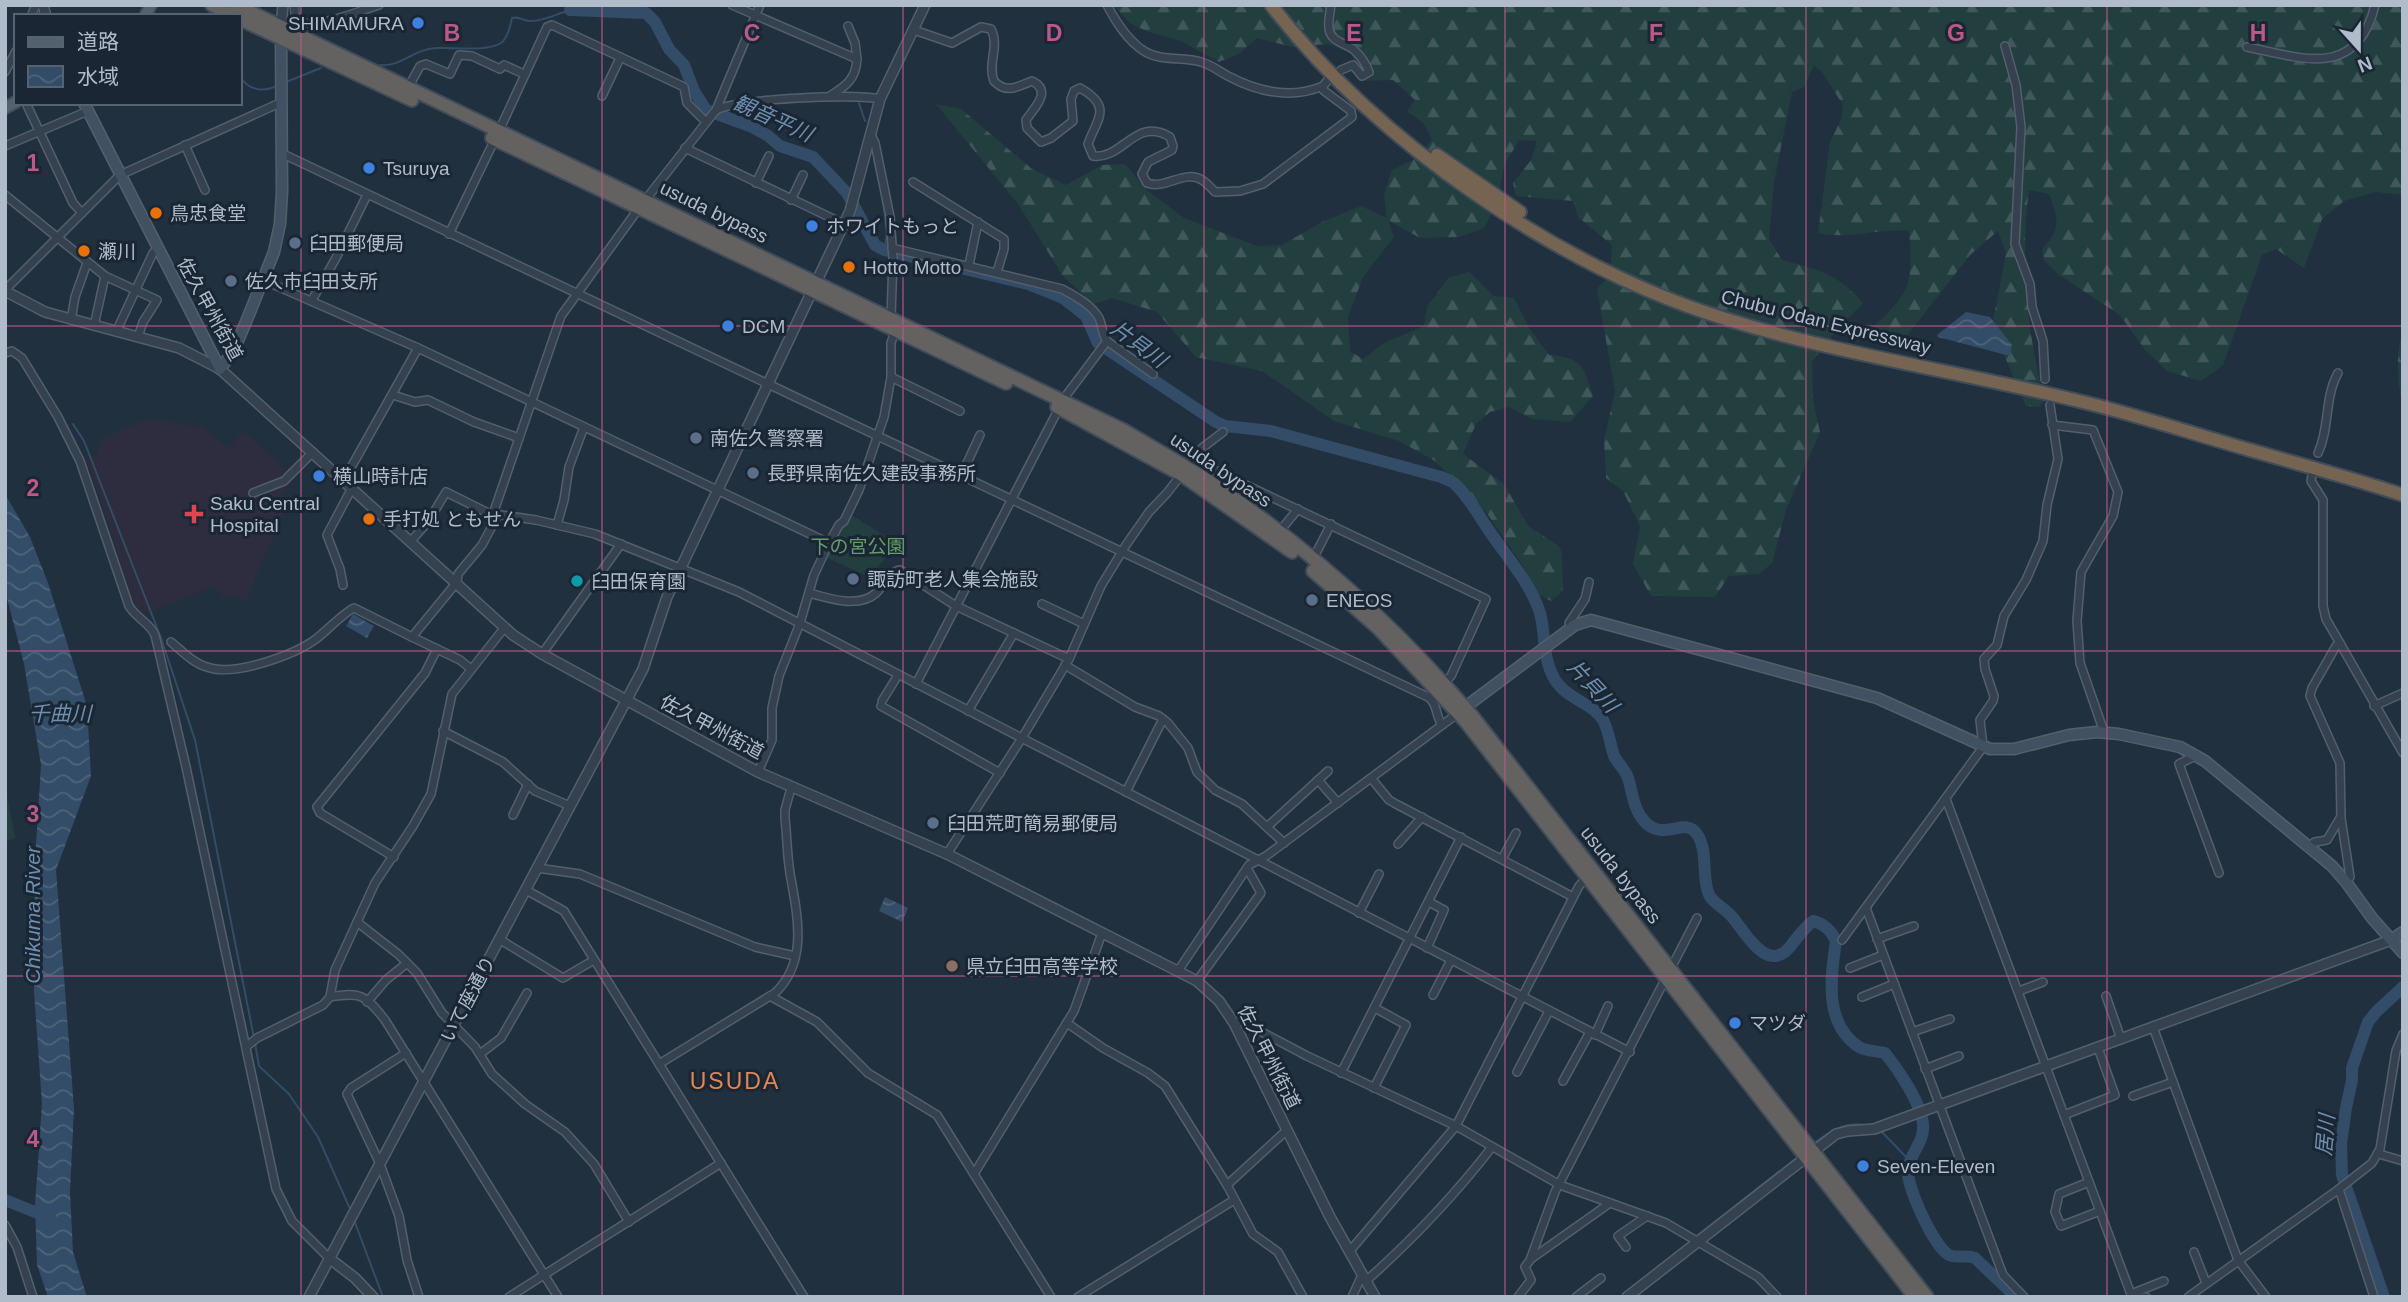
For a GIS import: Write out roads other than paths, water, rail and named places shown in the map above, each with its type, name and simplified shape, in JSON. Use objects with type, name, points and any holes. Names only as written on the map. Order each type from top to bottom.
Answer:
[{"type":"highway","points":[[212,5],[230,14]]},
{"type":"highway","name":"usuda bypass","points":[[236,5],[281,32],[1060,404],[1184,472],[1219,488],[1313,559],[1384,621],[1444,683],[1461,711],[1587,877],[1669,975]]},
{"type":"highway","name":"Chubu Odan Expressway","points":[[1271,5],[1321,64],[1366,106],[1476,194],[1582,258],[1678,303],[1785,336],[2109,409],[2403,495]]},
{"type":"highway","name":"Chubu Odan Expressway","points":[[1280,16],[1348,82],[1401,128],[1482,187],[1585,251],[1681,295],[1787,330],[2122,404],[2308,457],[2403,488]]},
{"type":"highway","name":"usuda bypass","points":[[242,20],[281,32],[408,89],[497,136]]},
{"type":"highway","name":"usuda bypass","points":[[1184,472],[1342,594],[1461,711],[1810,1154],[1927,1297]]},
{"type":"highway","name":"usuda bypass","points":[[1810,1154],[1915,1297]]},
{"type":"main road","points":[[220,369],[234,350],[263,280],[274,252],[280,224],[281,32]]},
{"type":"main road","name":"佐久甲州街道","points":[[86,107],[220,369]]},
{"type":"main road","points":[[1461,711],[1571,629],[1586,621],[1602,622],[1877,698],[1983,747],[2004,750],[2069,735],[2104,732],[2162,742],[2197,755],[2309,846],[2346,882],[2372,918],[2398,937],[2403,953]]},
{"type":"street","points":[[281,32],[283,5]]},
{"type":"street","points":[[294,5],[296,20],[299,23],[312,24],[379,5]]},
{"type":"street","points":[[732,5],[857,59]]},
{"type":"street","points":[[412,637],[457,582],[458,574],[482,545],[495,514],[530,402],[561,316],[642,204],[712,115],[760,5]]},
{"type":"street","name":"いて座通り","points":[[309,1297],[649,656],[663,607],[850,211],[880,99],[925,5]]},
{"type":"street","points":[[914,30],[952,43],[981,27],[991,29],[995,38],[991,75],[993,81],[1004,89],[1014,89],[1032,81],[1038,84],[1042,92],[1042,99],[1026,120],[1027,128],[1041,142],[1051,138],[1073,121],[1071,99],[1074,91],[1080,88],[1101,112],[1101,118],[1088,144],[1093,156],[1108,153],[1140,133],[1151,130],[1170,137],[1172,150],[1148,162],[1142,174],[1146,183],[1156,186],[1194,177],[1202,179],[1215,192],[1240,191],[1263,184],[1352,117],[1351,111],[1327,94],[1326,83],[1300,93],[1272,92],[1230,77],[1203,62],[1145,53],[1125,33],[1107,5]]},
{"type":"street","points":[[1331,5],[1331,34],[1336,41],[1354,50],[1369,72],[1362,76],[1353,65],[1342,70]]},
{"type":"street","points":[[2247,47],[2314,60],[2330,59],[2347,51],[2360,39],[2371,21],[2375,5]]},
{"type":"street","points":[[449,234],[549,25],[684,88],[687,103],[712,115]]},
{"type":"street","points":[[827,98],[849,84],[855,72],[855,43],[848,26]]},
{"type":"street","points":[[2005,46],[2017,85],[2021,127],[2015,244],[2030,284],[2032,307],[2043,341],[2045,379]]},
{"type":"street","points":[[5,72],[14,55]]},
{"type":"street","points":[[408,89],[421,66],[426,64],[450,74],[459,55],[472,56],[500,69],[504,65],[524,74]]},
{"type":"street","points":[[602,96],[620,58]]},
{"type":"street","points":[[712,115],[733,104],[863,96],[880,99]]},
{"type":"street","points":[[220,369],[179,348],[44,312],[5,291],[120,175],[282,102]]},
{"type":"street","points":[[27,105],[73,203],[82,212]]},
{"type":"street","points":[[5,146],[40,132],[86,107]]},
{"type":"street","points":[[758,772],[772,740],[772,708],[779,676],[800,623],[814,575],[829,542],[857,496],[884,417],[891,377],[892,252],[886,189],[870,133]]},
{"type":"street","points":[[185,145],[205,191]]},
{"type":"street","points":[[685,148],[844,225]]},
{"type":"street","points":[[281,153],[1428,698],[1436,704],[1438,719],[1442,725]]},
{"type":"street","points":[[756,183],[769,156]]},
{"type":"street","points":[[791,200],[803,175]]},
{"type":"street","points":[[913,182],[1001,236],[1006,243],[997,272]]},
{"type":"street","points":[[5,195],[105,276],[157,300],[143,322],[138,337]]},
{"type":"street","points":[[312,300],[367,195]]},
{"type":"street","points":[[969,265],[978,222]]},
{"type":"street","points":[[116,332],[134,290],[158,248]]},
{"type":"street","points":[[892,252],[969,265],[1049,284],[1077,297],[1098,317],[1102,334],[1107,341],[1153,374]]},
{"type":"street","points":[[71,320],[75,297],[87,263]]},
{"type":"street","points":[[94,326],[105,276]]},
{"type":"street","points":[[263,280],[418,348],[829,542]]},
{"type":"street","points":[[916,684],[1060,404],[1107,341]]},
{"type":"street","points":[[344,480],[418,348]]},
{"type":"street","points":[[5,353],[12,351],[22,358],[58,417],[92,491],[129,606],[139,619],[149,625],[155,635],[252,1042],[279,1197],[292,1221],[373,1297]]},
{"type":"street","name":"佐久甲州街道","points":[[220,369],[505,627],[542,654],[758,772],[947,854],[1197,981],[1219,1001],[1234,1023],[1349,1252],[1376,1297]]},
{"type":"street","points":[[2318,453],[2325,433],[2329,398],[2338,373]]},
{"type":"street","points":[[891,377],[960,411]]},
{"type":"street","points":[[393,395],[415,402],[428,400],[474,422],[519,438]]},
{"type":"street","points":[[1842,940],[1983,747],[1980,720],[1994,696],[1984,669],[1984,659],[1997,645],[2004,616],[2030,573],[2043,541],[2046,511],[2058,459],[2050,405]]},
{"type":"street","points":[[2052,425],[2093,430],[2118,492],[2113,516],[2081,572],[2077,621],[2080,663],[2104,732]]},
{"type":"street","points":[[557,524],[569,467],[584,427]]},
{"type":"street","points":[[947,854],[1022,738],[1067,662],[1101,586],[1122,553],[1149,512],[1208,442],[1223,432]]},
{"type":"street","points":[[961,476],[980,435]]},
{"type":"street","points":[[253,493],[284,481],[313,452]]},
{"type":"street","points":[[1198,454],[1208,467],[1486,599],[1451,676],[1444,683]]},
{"type":"street","points":[[2312,475],[2311,481],[2323,500],[2323,606],[2330,630],[2403,753]]},
{"type":"street","points":[[343,585],[327,535],[352,488]]},
{"type":"street","points":[[411,541],[428,523],[446,492],[480,510],[595,534],[739,592],[1630,1052]]},
{"type":"street","points":[[1279,532],[1298,509]]},
{"type":"street","points":[[1313,559],[1331,524]]},
{"type":"street","points":[[542,654],[621,544]]},
{"type":"street","points":[[809,593],[847,601],[865,598],[875,594],[893,572],[900,570],[956,606],[1014,633],[1067,662],[1135,707],[1163,719],[1188,748],[1194,766],[1204,779],[1215,790],[1242,804],[1284,843]]},
{"type":"street","points":[[1571,629],[1571,618],[1585,600],[1588,582]]},
{"type":"street","points":[[1042,604],[1084,624]]},
{"type":"street","points":[[171,642],[206,667],[250,666],[301,649],[354,608],[460,660],[471,669]]},
{"type":"street","points":[[252,1042],[323,1005],[330,998],[335,970],[375,883],[431,794],[452,694],[505,627]]},
{"type":"street","points":[[968,711],[1014,633]]},
{"type":"street","points":[[2340,643],[2312,688],[2310,696],[2339,759],[2341,818],[2350,877],[2346,882]]},
{"type":"street","points":[[394,856],[320,813],[317,807],[425,673],[437,649]]},
{"type":"street","points":[[898,675],[881,703],[999,773]]},
{"type":"street","points":[[2374,706],[2403,693]]},
{"type":"street","points":[[1178,971],[1247,868],[1461,711]]},
{"type":"street","points":[[1126,792],[1163,719]]},
{"type":"street","points":[[443,731],[503,762],[535,790],[570,806]]},
{"type":"street","points":[[2197,755],[2179,764],[2219,873]]},
{"type":"street","points":[[1268,826],[1328,771]]},
{"type":"street","points":[[1371,778],[1389,800],[1573,897]]},
{"type":"street","points":[[1318,780],[1338,803]]},
{"type":"street","points":[[513,815],[528,784]]},
{"type":"street","points":[[659,1064],[770,996],[786,980],[799,940],[785,818],[791,788]]},
{"type":"street","points":[[1947,799],[2133,1296]]},
{"type":"street","points":[[1398,844],[1422,817]]},
{"type":"street","points":[[2309,846],[2327,840],[2341,818]]},
{"type":"street","points":[[1502,859],[1516,833]]},
{"type":"street","points":[[1341,1073],[1461,837]]},
{"type":"street","points":[[537,868],[580,874],[755,947],[795,956]]},
{"type":"street","points":[[1197,981],[1261,893],[1247,868]]},
{"type":"street","points":[[1359,913],[1379,874]]},
{"type":"street","points":[[1349,1252],[1456,1126],[1573,897],[1587,877]]},
{"type":"street","points":[[526,890],[564,911],[804,1297]]},
{"type":"street","points":[[1427,948],[1444,910],[1429,902]]},
{"type":"street","points":[[1866,908],[2003,1275],[2024,1297]]},
{"type":"street","points":[[1530,1260],[1560,1185],[1697,918]]},
{"type":"street","points":[[357,922],[417,973],[442,1013],[480,1054],[492,1074],[525,1104],[565,1132],[594,1164],[629,1222]]},
{"type":"street","points":[[1877,939],[1914,926]]},
{"type":"street","points":[[974,1174],[1078,1003],[1102,933]]},
{"type":"street","points":[[1627,1297],[1840,1132],[1874,1129],[2398,937]]},
{"type":"street","points":[[499,939],[563,978],[594,960]]},
{"type":"street","points":[[1850,968],[1883,955]]},
{"type":"street","points":[[1433,995],[1451,960]]},
{"type":"street","points":[[367,1002],[386,980],[407,962]]},
{"type":"street","points":[[2019,991],[2043,982]]},
{"type":"street","points":[[1861,997],[1894,984]]},
{"type":"street","points":[[480,1054],[501,1038],[527,993]]},
{"type":"street","points":[[330,998],[356,994],[385,1020],[558,1297]]},
{"type":"street","points":[[770,996],[817,1022],[868,1073],[937,1115],[1051,1297]]},
{"type":"street","points":[[2106,996],[2122,1039]]},
{"type":"street","points":[[1563,1081],[1608,1006]]},
{"type":"street","points":[[1374,1008],[1406,1025],[1374,1088]]},
{"type":"street","points":[[1517,1072],[1549,1011]]},
{"type":"street","points":[[1912,1032],[1950,1019]]},
{"type":"street","points":[[1234,1023],[1241,1021],[1341,1073],[1456,1126],[1560,1185],[1666,1223],[1758,1277],[1777,1297]]},
{"type":"street","points":[[1067,1023],[1165,1086],[1227,1185],[1253,1234],[1278,1252],[1303,1297]]},
{"type":"street","points":[[2153,1027],[2238,1260],[2266,1297]]},
{"type":"street","points":[[2188,1297],[2372,1163],[2379,1154],[2396,1051],[2403,1034]]},
{"type":"street","points":[[2064,1115],[2115,1096],[2098,1048]]},
{"type":"street","points":[[406,1054],[347,1092],[380,1164],[399,1216],[407,1260],[419,1297]]},
{"type":"street","points":[[1925,1069],[1959,1056]]},
{"type":"street","points":[[2133,1096],[2173,1082]]},
{"type":"street","points":[[1227,1185],[1287,1130]]},
{"type":"street","points":[[1352,1297],[1364,1278],[1418,1234],[1492,1147]]},
{"type":"street","points":[[2379,1154],[2403,1161]]},
{"type":"street","points":[[509,1297],[721,1163]]},
{"type":"street","points":[[2089,1182],[2059,1194],[2055,1212],[2061,1226],[2100,1211]]},
{"type":"street","points":[[2343,1186],[2374,1297]]},
{"type":"street","points":[[1078,1297],[1234,1200]]},
{"type":"street","points":[[1518,1297],[1531,1280],[1525,1266],[1530,1260],[1610,1203]]},
{"type":"street","points":[[1626,1247],[1618,1236],[1647,1216]]},
{"type":"street","points":[[5,1225],[17,1247],[33,1297]]},
{"type":"street","points":[[2194,1252],[2206,1283]]},
{"type":"street","points":[[1576,1297],[1601,1278]]},
{"type":"street","points":[[2133,1296],[2164,1281]]},
{"type":"street","points":[[2133,1296],[2146,1297]]},
{"type":"water","points":[[1966,312],[1990,317],[2012,345],[2010,356],[1938,337],[1937,335]]},
{"type":"water","name":"千曲川","points":[[5,494],[30,537],[48,583],[87,706],[91,776],[56,870],[74,1109],[70,1192],[73,1252],[87,1297],[48,1297],[37,1265],[35,1205],[42,1104],[34,992],[35,861],[41,765],[24,664],[5,590]]},
{"type":"water","points":[[353,614],[374,626],[367,638],[346,626]]},
{"type":"water","points":[[885,897],[908,908],[902,922],[879,911]]},
{"type":"waterway","name":"観音平川","points":[[380,65],[395,63],[428,49],[495,46],[505,38],[512,18],[540,20],[570,10],[566,5]]},
{"type":"waterway","name":"片貝川","points":[[570,10],[646,13],[655,22],[669,49],[684,65],[694,91],[706,110],[750,126],[780,146],[813,157],[847,193],[875,245],[884,250],[1028,284],[1063,298],[1086,316],[1098,343],[1225,426],[1271,431],[1441,477],[1455,484],[1531,592],[1540,613],[1546,655],[1555,680],[1560,687],[1593,709],[1603,720],[1614,756],[1627,775],[1636,807],[1645,822],[1659,830],[1686,827],[1697,834],[1703,847],[1706,885],[1710,896],[1730,914],[1764,953],[1772,956],[1780,954],[1789,948],[1813,921],[1832,934],[1836,941],[1832,998],[1840,1025],[1847,1037],[1859,1047],[1885,1053],[1918,1106],[1923,1130],[1908,1169],[1911,1188],[1922,1215],[1943,1250],[1952,1256],[1975,1258],[2016,1297]]},
{"type":"waterway","name":"観音平川","points":[[286,82],[321,68]]},
{"type":"waterway","name":"観音平川","points":[[242,79],[256,89],[277,86]]},
{"type":"waterway","points":[[859,103],[865,121]]},
{"type":"waterway","points":[[874,160],[879,182]]},
{"type":"waterway","points":[[883,198],[887,235],[884,250]]},
{"type":"waterway","points":[[73,424],[84,441],[161,638],[195,740],[254,1038]]},
{"type":"waterway","name":"居川","points":[[2384,1297],[2342,1175],[2341,1144],[2352,1068],[2368,1022],[2403,987]]},
{"type":"waterway","points":[[255,1043],[259,1066],[289,1094],[318,1137],[351,1211]]},
{"type":"waterway","points":[[1814,1143],[1840,1127],[1854,1124],[1869,1126]]},
{"type":"waterway","points":[[1881,1131],[1910,1161]]},
{"type":"waterway","points":[[1698,1235],[1799,1156]]},
{"type":"waterway","points":[[5,1200],[50,1218]]},
{"type":"waterway","points":[[354,1220],[383,1297]]},
{"type":"place","name":"SHIMAMURA","points":[[418,23]]},
{"type":"place","name":"Tsuruya","points":[[369,168]]},
{"type":"place","name":"鳥忠食堂","points":[[156,213]]},
{"type":"place","name":"ホワイトもっと","points":[[812,226]]},
{"type":"place","name":"臼田郵便局","points":[[295,243]]},
{"type":"place","name":"瀬川","points":[[84,251]]},
{"type":"place","name":"Hotto Motto","points":[[849,267]]},
{"type":"place","name":"佐久市臼田支所","points":[[231,281]]},
{"type":"place","name":"DCM","points":[[728,326]]},
{"type":"place","name":"南佐久警察署","points":[[696,438]]},
{"type":"place","name":"長野県南佐久建設事務所","points":[[753,473]]},
{"type":"place","name":"横山時計店","points":[[319,476]]},
{"type":"place","name":"Saku Central Hospital","points":[[194,514]]},
{"type":"place","name":"手打処 ともせん","points":[[369,519]]},
{"type":"place","name":"諏訪町老人集会施設","points":[[853,579]]},
{"type":"place","name":"臼田保育園","points":[[577,581]]},
{"type":"place","name":"ENEOS","points":[[1312,600]]},
{"type":"place","name":"臼田荒町簡易郵便局","points":[[933,823]]},
{"type":"place","name":"県立臼田高等学校","points":[[952,966]]},
{"type":"place","name":"マツダ","points":[[1735,1023]]},
{"type":"place","name":"Seven-Eleven","points":[[1863,1166]]},
{"type":"district","name":"USUDA","points":[[735,1081]]},
{"type":"park label","name":"下の宮公園","points":[[858,546]]},
{"type":"water label","name":"Chikuma River","points":[[32,915]]}]
